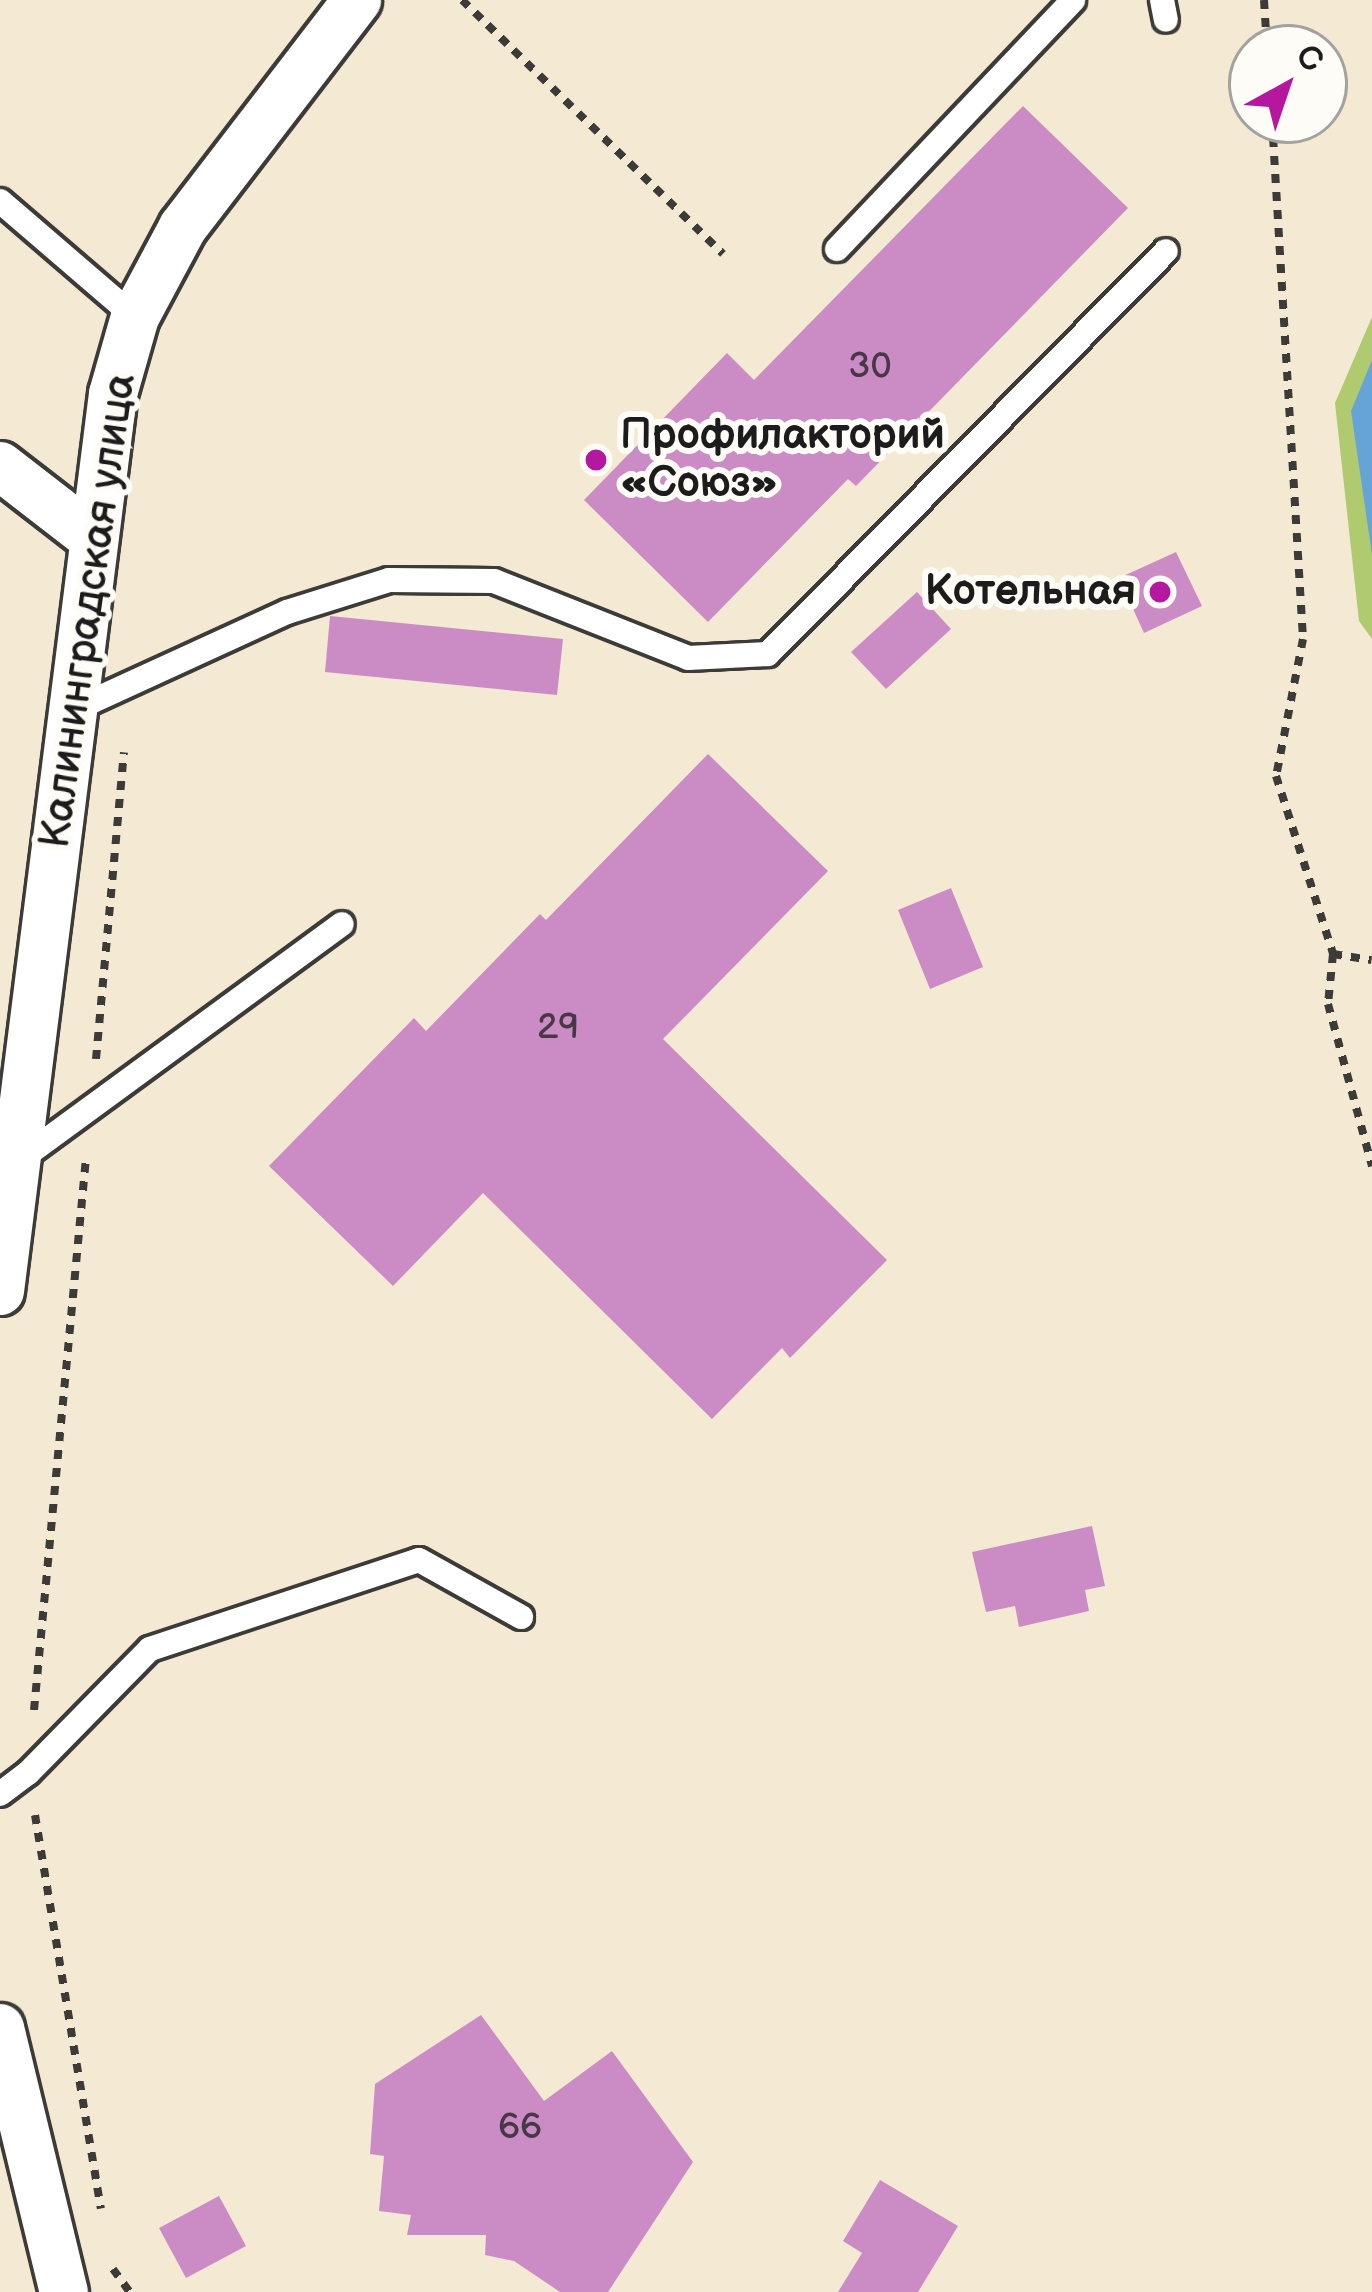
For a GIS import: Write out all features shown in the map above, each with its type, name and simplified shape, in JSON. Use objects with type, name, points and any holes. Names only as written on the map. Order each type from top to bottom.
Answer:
[{"type":"street","name":"Калининградская улица","points":[[0,1292],[10,1175],[113,394],[135,317],[183,227],[357,0]]},
{"type":"street","points":[[0,466],[92,537]]},
{"type":"street","points":[[0,2028],[64,2292]]},
{"type":"lane","points":[[836,249],[1073,0]]},
{"type":"lane","points":[[0,201],[135,317]]},
{"type":"lane","points":[[73,710],[287,612],[389,580],[494,581],[688,658],[768,654],[1166,251]]},
{"type":"lane","points":[[10,1175],[91,1108],[342,924]]},
{"type":"lane","points":[[0,1794],[28,1773],[150,1649],[419,1560],[521,1617]]},
{"type":"path","points":[[462,0],[723,254]]},
{"type":"path","points":[[1272,144],[1303,639],[1276,776],[1333,954],[1328,1004],[1372,1166]]},
{"type":"path","points":[[103,2219],[28,1773],[130,683]]},
{"type":"path","points":[[1333,954],[1372,960]]},
{"type":"path","points":[[111,2266],[130,2292]]},
{"type":"green space","points":[[1372,317],[1372,639],[1359,621],[1335,403]]},
{"type":"water","points":[[1372,360],[1372,555],[1351,411]]},
{"type":"building","points":[[1023,106],[1128,208],[856,486],[848,479],[708,622],[584,500],[727,353],[754,380]]},
{"type":"building","name":"Котельная","points":[[1176,552],[1202,606],[1144,633],[1119,578]]},
{"type":"building","points":[[917,592],[951,629],[886,689],[851,652]]},
{"type":"building","points":[[330,616],[563,639],[557,695],[325,672]]},
{"type":"building","points":[[708,754],[828,871],[663,1039],[887,1260],[790,1358],[782,1348],[712,1419],[483,1193],[393,1286],[269,1166],[414,1018],[426,1031],[540,914],[546,920]]},
{"type":"building","points":[[951,888],[983,967],[930,989],[898,910]]},
{"type":"building","points":[[1092,1526],[1105,1586],[1085,1590],[1089,1611],[1019,1627],[1015,1606],[986,1612],[972,1552]]},
{"type":"building","points":[[481,2015],[544,2101],[612,2051],[693,2162],[608,2292],[560,2292],[514,2261],[485,2255],[486,2235],[407,2235],[411,2215],[379,2211],[384,2156],[370,2154],[375,2084]]},
{"type":"building","points":[[880,2180],[958,2226],[918,2292],[838,2292],[862,2253],[843,2241]]},
{"type":"building","points":[[219,2196],[246,2246],[186,2278],[159,2228]]},
{"type":"place","name":"Профилакторий «Союз»","points":[[596,460]]},
{"type":"place","name":"Котельная","points":[[1160,592]]}]
